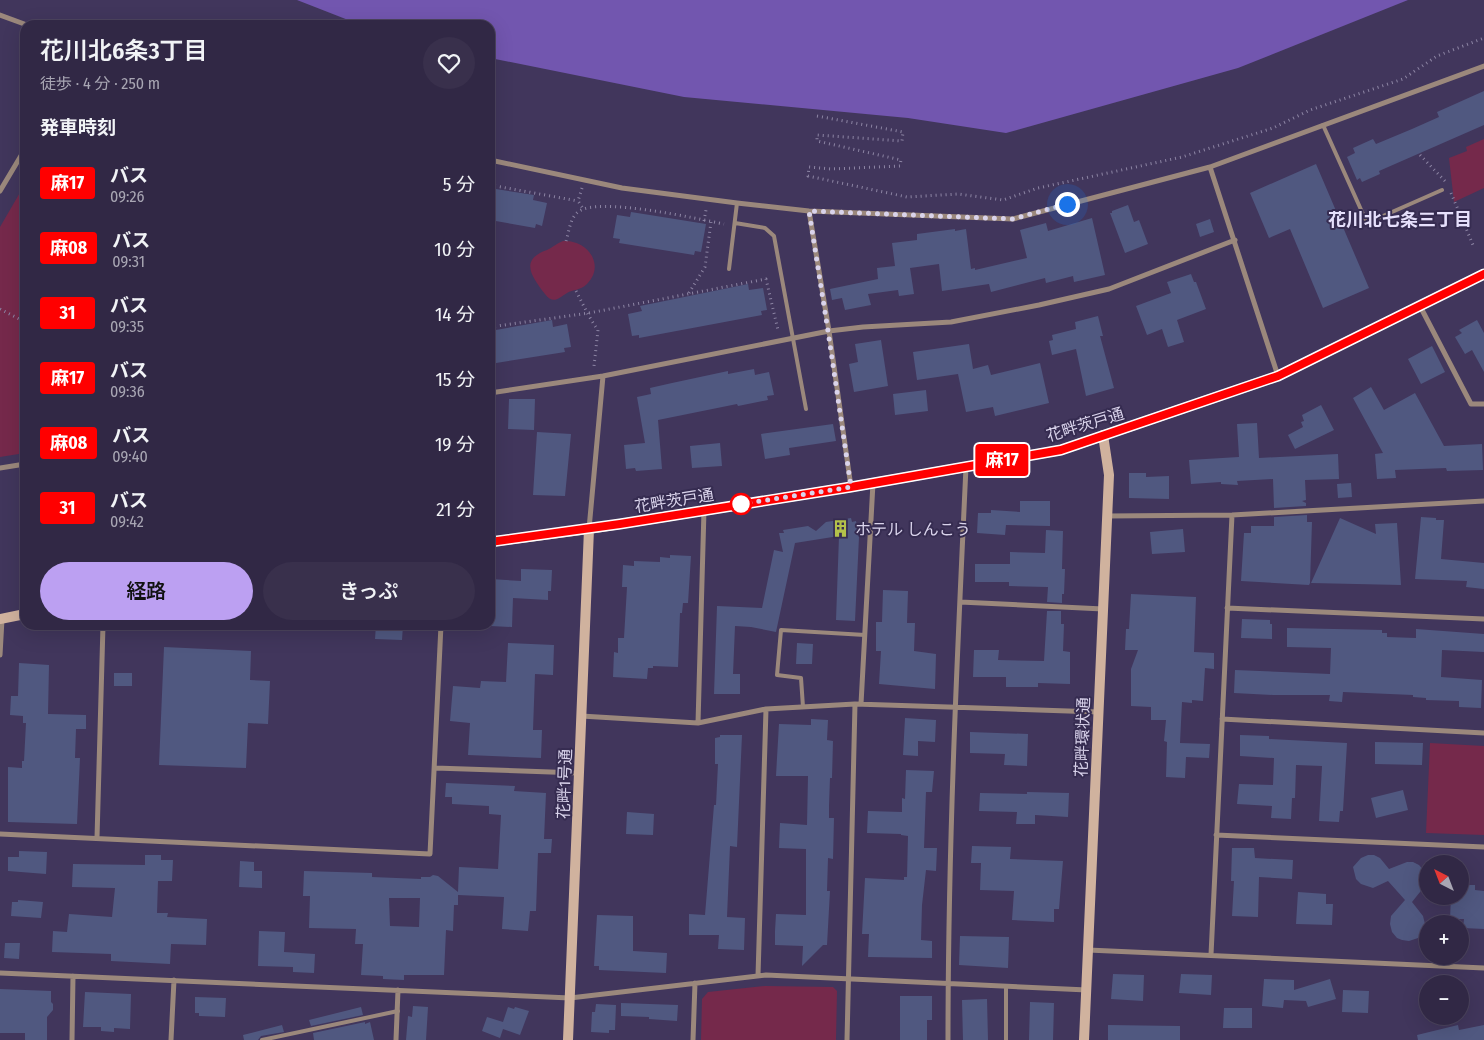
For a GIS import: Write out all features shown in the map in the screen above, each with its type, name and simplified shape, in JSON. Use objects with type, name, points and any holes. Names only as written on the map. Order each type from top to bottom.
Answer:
[{"type":"street","points":[[0,15],[20,22]]},
{"type":"street","points":[[495,161],[622,188],[737,203],[809,211],[1013,219],[1210,167],[1484,66]]},
{"type":"street","points":[[0,191],[20,157]]},
{"type":"street","points":[[1210,167],[1278,376]]},
{"type":"street","points":[[809,211],[851,487]]},
{"type":"street","points":[[495,392],[602,376],[828,331],[951,322],[1092,293],[1109,289],[1235,240]]},
{"type":"street","name":"花畔茨戸通","points":[[495,541],[589,529],[851,487],[1061,450],[1278,376],[1484,274]]},
{"type":"street","points":[[1420,306],[1471,404],[1484,404]]},
{"type":"street","points":[[589,529],[602,376]]},
{"type":"street","name":"花畔環状通","points":[[1084,1040],[1109,475],[1103,436]]},
{"type":"street","points":[[0,468],[20,465]]},
{"type":"street","points":[[948,1040],[955,706],[966,467]]},
{"type":"street","points":[[847,1040],[858,704],[865,635],[873,483]]},
{"type":"street","points":[[1107,516],[1232,514],[1484,501]]},
{"type":"street","points":[[698,723],[704,510]]},
{"type":"street","points":[[1210,955],[1232,514]]},
{"type":"street","name":"花畔1号通","points":[[568,1040],[589,529]]},
{"type":"street","points":[[960,602],[1103,609]]},
{"type":"street","points":[[1227,608],[1484,620]]},
{"type":"street","points":[[0,655],[1,619],[20,615]]},
{"type":"street","points":[[97,838],[102,630]]},
{"type":"street","points":[[0,834],[430,854],[441,630]]},
{"type":"street","points":[[582,716],[698,723],[766,710],[858,704],[1098,712]]},
{"type":"street","points":[[758,976],[766,710]]},
{"type":"street","points":[[1222,720],[1484,733]]},
{"type":"street","points":[[435,768],[579,773]]},
{"type":"street","points":[[1216,835],[1484,847]]},
{"type":"street","points":[[1088,950],[1484,968]]},
{"type":"street","points":[[0,973],[570,998],[758,976],[1087,990]]},
{"type":"street","points":[[72,1040],[73,976]]},
{"type":"street","points":[[171,1040],[174,980]]},
{"type":"street","points":[[693,1040],[695,983]]},
{"type":"street","points":[[396,1040],[398,990]]},
{"type":"lane","points":[[1323,125],[1367,223],[1442,190]]},
{"type":"lane","points":[[729,268],[737,203]]},
{"type":"lane","points":[[734,223],[766,228],[774,236],[806,409]]},
{"type":"lane","points":[[802,707],[801,678],[777,675],[781,630],[865,635]]},
{"type":"lane","points":[[1006,986],[1006,1040]]},
{"type":"lane","points":[[262,1040],[398,1011]]},
{"type":"path","points":[[817,116],[904,132],[902,141],[817,135],[817,141],[901,160],[900,166],[830,170],[809,167],[808,176],[907,197],[958,194],[1003,200],[1038,188],[1182,157],[1273,128],[1310,110],[1403,79],[1437,56],[1484,38]]},
{"type":"path","points":[[578,201],[585,180]]},
{"type":"path","points":[[495,186],[578,201],[584,210]]},
{"type":"path","points":[[566,240],[571,223],[578,212],[591,207],[620,206],[724,224]]},
{"type":"path","points":[[704,221],[706,210]]},
{"type":"path","points":[[690,293],[705,267],[711,222]]},
{"type":"path","points":[[495,326],[589,312],[766,279],[778,330]]},
{"type":"path","points":[[576,291],[598,330],[593,377]]},
{"type":"path","points":[[0,309],[20,319]]},
{"type":"shaded area","points":[[297,0],[1408,0],[1238,68],[1006,133],[908,118],[684,97],[495,59],[495,20],[348,20]]},
{"type":"shaded area","points":[[1484,139],[1484,188],[1454,202],[1449,158],[1467,151],[1466,147]]},
{"type":"shaded area","points":[[20,193],[20,454],[0,457],[0,227]]},
{"type":"shaded area","points":[[563,241],[572,241],[586,249],[591,255],[595,269],[587,284],[553,300],[548,297],[536,282],[530,264],[538,254]]},
{"type":"shaded area","points":[[1430,743],[1484,746],[1484,835],[1426,833]]},
{"type":"shaded area","points":[[765,986],[833,987],[837,991],[836,1040],[701,1040],[702,999],[708,992]]},
{"type":"building","points":[[1484,91],[1484,125],[1379,171],[1380,174],[1362,182],[1360,178],[1357,180],[1347,157],[1355,153],[1353,148],[1373,139],[1376,144],[1412,129],[1439,117],[1437,112]]},
{"type":"building","points":[[1316,164],[1369,288],[1323,308],[1290,229],[1269,238],[1250,193]]},
{"type":"building","points":[[496,189],[534,195],[533,200],[547,203],[542,226],[536,224],[535,228],[495,221]]},
{"type":"building","points":[[1128,205],[1134,222],[1139,220],[1148,244],[1125,253],[1110,213]]},
{"type":"building","points":[[631,212],[706,224],[701,252],[695,251],[694,255],[619,243],[620,239],[613,238],[617,215],[630,217]]},
{"type":"building","points":[[1092,218],[1105,275],[1074,282],[1073,276],[1046,283],[1045,278],[991,292],[989,284],[942,291],[939,264],[910,268],[914,294],[899,296],[898,290],[868,294],[871,305],[845,310],[842,298],[832,300],[830,289],[878,279],[877,268],[895,266],[892,243],[917,240],[917,234],[966,229],[971,269],[975,268],[975,270],[1027,258],[1020,230],[1046,223],[1048,231]]},
{"type":"building","points":[[1210,219],[1214,232],[1200,237],[1196,224]]},
{"type":"building","points":[[1191,274],[1206,309],[1177,320],[1184,342],[1168,347],[1162,329],[1147,335],[1136,306],[1171,293],[1167,282]]},
{"type":"building","points":[[748,284],[749,290],[763,288],[767,310],[761,311],[762,315],[639,338],[639,335],[632,336],[628,314],[642,311],[640,306]]},
{"type":"building","points":[[1098,316],[1103,336],[1100,336],[1114,388],[1086,396],[1076,349],[1052,355],[1049,341],[1053,340],[1052,335],[1076,329],[1075,322]]},
{"type":"building","points":[[552,320],[553,327],[567,324],[571,347],[564,348],[565,352],[495,363],[495,330]]},
{"type":"building","points":[[1477,320],[1484,333],[1484,372],[1472,350],[1465,354],[1455,337],[1462,333],[1459,330]]},
{"type":"building","points":[[881,340],[888,386],[854,392],[849,364],[858,362],[855,344]]},
{"type":"building","points":[[969,344],[973,369],[988,365],[991,375],[1040,363],[1049,403],[995,416],[993,407],[966,412],[958,374],[917,380],[913,352]]},
{"type":"building","points":[[1432,346],[1445,372],[1421,384],[1408,359]]},
{"type":"building","points":[[754,369],[755,375],[769,372],[774,395],[767,396],[768,400],[738,406],[737,404],[658,420],[662,469],[636,471],[635,468],[626,469],[624,445],[645,443],[637,397],[651,394],[650,388],[728,371],[728,374]]},
{"type":"building","points":[[1371,387],[1384,410],[1415,393],[1444,446],[1482,444],[1483,470],[1447,471],[1446,468],[1395,470],[1396,478],[1377,479],[1375,454],[1383,453],[1353,398]]},
{"type":"building","points":[[926,390],[928,411],[895,415],[893,394]]},
{"type":"building","points":[[509,399],[535,399],[534,430],[508,429]]},
{"type":"building","points":[[1321,405],[1334,430],[1295,449],[1288,435],[1303,427],[1301,422],[1304,421],[1302,415]]},
{"type":"building","points":[[1257,423],[1259,458],[1338,454],[1339,479],[1305,480],[1306,500],[1302,501],[1306,503],[1306,506],[1274,508],[1273,479],[1237,481],[1238,485],[1221,484],[1221,482],[1191,484],[1189,460],[1239,457],[1237,424]]},
{"type":"building","points":[[833,424],[836,441],[789,448],[790,455],[765,459],[761,434]]},
{"type":"building","points":[[537,432],[571,434],[565,496],[533,495]]},
{"type":"building","points":[[720,443],[722,466],[692,468],[690,446]]},
{"type":"building","points":[[1129,473],[1146,473],[1146,477],[1169,476],[1169,499],[1129,498]]},
{"type":"building","points":[[1351,483],[1352,497],[1338,498],[1337,484]]},
{"type":"building","points":[[1020,501],[1050,501],[1050,526],[1006,525],[1005,535],[977,533],[978,513],[991,513],[991,510],[1020,512]]},
{"type":"building","points":[[1307,515],[1307,522],[1312,522],[1309,585],[1241,581],[1244,533],[1251,533],[1251,526],[1274,526],[1274,517]]},
{"type":"building","points":[[1421,517],[1444,520],[1441,559],[1484,563],[1484,589],[1466,587],[1467,581],[1415,579]]},
{"type":"building","points":[[851,518],[852,522],[856,521],[859,537],[855,621],[836,620],[839,536],[795,543],[776,632],[735,626],[733,674],[740,674],[740,694],[714,694],[717,606],[762,608],[774,550],[783,552],[779,533],[784,533],[783,530],[808,526],[816,531],[826,522]]},
{"type":"building","points":[[1340,518],[1376,534],[1375,524],[1397,523],[1401,585],[1311,583]]},
{"type":"building","points":[[1183,529],[1185,552],[1152,554],[1150,532]]},
{"type":"building","points":[[1046,530],[1063,531],[1062,569],[1065,569],[1062,603],[1047,602],[1048,587],[1009,586],[1009,582],[975,582],[975,564],[1010,564],[1010,552],[1045,553]]},
{"type":"building","points":[[670,555],[691,556],[688,603],[683,603],[682,613],[680,613],[678,667],[653,666],[653,668],[648,668],[647,679],[613,677],[614,652],[618,653],[618,638],[624,638],[627,587],[622,587],[623,565],[634,566],[634,561],[660,562],[660,557],[670,558]]},
{"type":"building","points":[[521,569],[552,570],[551,591],[548,591],[548,600],[513,598],[512,627],[495,626],[495,579],[521,581]]},
{"type":"building","points":[[883,590],[908,591],[907,623],[915,623],[914,651],[936,654],[935,689],[879,684],[881,651],[876,651],[876,622],[882,622]]},
{"type":"building","points":[[1131,594],[1196,597],[1194,652],[1214,653],[1214,669],[1205,668],[1203,701],[1192,700],[1192,703],[1182,702],[1180,743],[1210,744],[1209,758],[1186,757],[1185,778],[1166,777],[1167,742],[1164,741],[1166,720],[1151,720],[1151,707],[1131,706],[1131,669],[1138,650],[1125,650],[1126,629],[1129,629]]},
{"type":"building","points":[[1047,611],[1061,611],[1061,624],[1064,624],[1063,651],[1070,652],[1070,684],[1038,683],[1038,687],[1006,687],[1006,677],[973,677],[974,650],[999,650],[998,660],[1044,661]]},
{"type":"building","points":[[1242,619],[1270,620],[1270,624],[1272,624],[1272,639],[1241,638]]},
{"type":"building","points":[[1287,628],[1382,630],[1382,633],[1387,633],[1387,637],[1416,638],[1416,629],[1484,634],[1484,652],[1442,650],[1441,677],[1482,680],[1481,708],[1459,707],[1459,701],[1426,700],[1426,698],[1413,697],[1413,695],[1343,692],[1342,702],[1329,701],[1330,695],[1234,693],[1235,670],[1330,674],[1331,648],[1287,647]]},
{"type":"building","points":[[376,630],[403,630],[402,640],[375,639]]},
{"type":"building","points":[[508,643],[554,645],[553,675],[535,674],[533,730],[542,730],[541,758],[468,755],[470,723],[450,721],[453,686],[480,688],[481,681],[506,682]]},
{"type":"building","points":[[797,643],[813,644],[812,664],[796,664]]},
{"type":"building","points":[[164,647],[251,651],[250,680],[270,681],[268,724],[248,723],[246,768],[159,765]]},
{"type":"building","points":[[19,663],[49,665],[48,714],[86,715],[86,729],[76,729],[75,758],[80,758],[77,824],[8,822],[8,767],[22,768],[22,761],[24,761],[26,723],[23,723],[23,716],[10,715],[11,696],[18,696]]},
{"type":"building","points":[[114,673],[132,673],[132,686],[114,686]]},
{"type":"building","points":[[905,718],[936,720],[935,742],[918,741],[918,756],[903,755]]},
{"type":"building","points":[[811,719],[828,720],[827,740],[833,741],[829,818],[834,818],[833,859],[828,858],[827,891],[830,891],[827,945],[823,945],[802,966],[803,946],[775,945],[775,931],[776,914],[806,915],[806,849],[779,848],[780,823],[807,825],[808,776],[776,776],[779,724],[811,725]]},
{"type":"building","points":[[970,732],[1028,734],[1027,766],[1004,765],[1005,754],[970,753]]},
{"type":"building","points":[[720,735],[742,735],[737,847],[730,846],[727,917],[745,918],[744,950],[718,949],[719,935],[689,935],[689,914],[705,915],[714,805],[716,805],[718,764],[715,764],[715,738],[720,737]]},
{"type":"building","points":[[1240,735],[1269,736],[1269,739],[1347,743],[1343,811],[1340,811],[1339,822],[1319,821],[1322,766],[1296,765],[1295,798],[1292,798],[1291,819],[1271,818],[1272,806],[1237,804],[1239,784],[1273,785],[1274,758],[1240,756]]},
{"type":"building","points":[[1375,742],[1423,743],[1422,765],[1375,764]]},
{"type":"building","points":[[906,770],[934,771],[932,792],[926,792],[924,848],[937,848],[936,871],[926,870],[921,940],[932,941],[932,958],[868,957],[869,934],[862,934],[865,878],[904,880],[904,877],[907,877],[908,836],[867,833],[868,811],[902,812],[902,798],[905,799]]},
{"type":"building","points":[[446,783],[515,786],[514,791],[546,793],[544,839],[552,839],[551,853],[538,853],[536,911],[530,911],[528,931],[502,929],[504,897],[458,895],[458,905],[454,905],[453,931],[446,930],[444,975],[404,975],[404,980],[383,979],[383,976],[361,975],[363,944],[355,944],[356,929],[309,928],[310,896],[303,896],[304,871],[372,873],[372,877],[421,879],[421,877],[433,875],[438,876],[458,892],[459,867],[498,869],[501,815],[489,814],[489,806],[452,804],[452,797],[445,797]],"holes":[[[389,898],[420,898],[419,927],[390,926]]]},
{"type":"building","points":[[1403,790],[1408,810],[1376,818],[1371,798]]},
{"type":"building","points":[[1027,792],[1069,793],[1068,817],[1035,815],[1035,824],[1016,824],[1017,812],[979,811],[980,793],[1027,794]]},
{"type":"building","points":[[627,812],[654,814],[653,835],[626,834]]},
{"type":"building","points":[[972,846],[1011,847],[1010,859],[1063,861],[1059,909],[1054,909],[1054,922],[1012,920],[1014,891],[980,890],[981,863],[971,863]]},
{"type":"building","points":[[1232,848],[1254,848],[1255,858],[1293,860],[1292,879],[1259,877],[1258,917],[1232,916],[1234,881],[1231,881]]},
{"type":"building","points":[[19,851],[47,852],[46,874],[8,871],[8,857],[19,857]]},
{"type":"building","points":[[145,855],[161,855],[161,860],[173,860],[172,881],[158,881],[157,913],[168,913],[167,917],[207,919],[206,945],[171,944],[170,964],[111,961],[111,954],[52,952],[53,931],[67,932],[69,914],[112,917],[115,888],[72,887],[73,864],[145,865]]},
{"type":"building","points":[[1374,855],[1380,858],[1389,869],[1407,862],[1419,865],[1419,893],[1412,902],[1422,915],[1419,915],[1418,938],[1409,941],[1402,940],[1397,938],[1392,932],[1391,916],[1405,900],[1388,881],[1373,888],[1361,884],[1356,879],[1353,867],[1361,858]]},
{"type":"building","points":[[240,861],[254,862],[254,871],[262,871],[262,888],[239,887]]},
{"type":"building","points":[[1469,885],[1475,885],[1475,890],[1484,891],[1484,929],[1469,928],[1469,915],[1450,915],[1451,905],[1469,905]]},
{"type":"building","points":[[1298,892],[1326,894],[1326,904],[1333,904],[1332,925],[1296,924]]},
{"type":"building","points":[[18,900],[43,902],[41,918],[11,916],[12,902],[18,902]]},
{"type":"building","points":[[597,915],[633,916],[633,951],[667,953],[666,973],[599,970],[599,966],[594,966]]},
{"type":"building","points":[[259,931],[285,932],[284,952],[315,954],[314,973],[293,972],[293,967],[258,966]]},
{"type":"building","points":[[960,936],[1009,937],[1008,968],[959,965]]},
{"type":"building","points":[[5,943],[20,943],[19,959],[4,958]]},
{"type":"building","points":[[1113,974],[1144,975],[1143,1001],[1111,999]]},
{"type":"building","points":[[1181,974],[1212,975],[1211,995],[1179,993]]},
{"type":"building","points":[[1264,979],[1294,980],[1294,990],[1330,979],[1336,999],[1308,1007],[1306,1001],[1284,1000],[1283,1008],[1262,1006]]},
{"type":"building","points":[[0,989],[51,991],[53,1010],[47,1017],[47,1040],[25,1040],[25,1033],[0,1033]]},
{"type":"building","points":[[1343,990],[1369,991],[1368,1013],[1342,1012]]},
{"type":"building","points":[[85,992],[131,994],[130,1029],[114,1028],[114,1032],[101,1031],[101,1027],[83,1027]]},
{"type":"building","points":[[900,996],[932,996],[932,1020],[927,1020],[927,1040],[900,1040]]},
{"type":"building","points":[[195,997],[226,998],[225,1017],[199,1016],[199,1013],[195,1013]]},
{"type":"building","points":[[987,999],[988,1040],[963,1040],[962,1000]]},
{"type":"building","points":[[1030,1002],[1054,1003],[1053,1040],[1029,1040]]},
{"type":"building","points":[[621,1003],[678,1005],[677,1021],[621,1016]]},
{"type":"building","points":[[596,1004],[616,1005],[615,1030],[609,1030],[609,1033],[591,1032],[592,1012],[595,1012]]},
{"type":"building","points":[[413,1006],[428,1007],[426,1040],[406,1040],[408,1016],[412,1017]]},
{"type":"building","points":[[361,1007],[363,1015],[311,1026],[309,1020]]},
{"type":"building","points":[[508,1007],[529,1011],[520,1035],[503,1029],[500,1038],[482,1031],[487,1017],[503,1022]]},
{"type":"building","points":[[1224,1008],[1252,1008],[1252,1028],[1223,1028]]},
{"type":"building","points":[[365,1022],[365,1024],[370,1022],[374,1040],[314,1040],[313,1033]]},
{"type":"building","points":[[282,1025],[284,1032],[261,1036],[258,1040],[244,1040],[243,1035]]},
{"type":"building","points":[[1108,1025],[1180,1026],[1180,1040],[1108,1040]]},
{"type":"building","points":[[1458,1025],[1459,1030],[1484,1025],[1484,1040],[1418,1040],[1417,1035]]},
{"type":"bus line","name":"麻17","points":[[495,541],[620,524],[851,487],[1061,450],[1278,376],[1484,274]]},
{"type":"place","name":"ホテル しんこう","points":[[841,529]]},
{"type":"district","name":"花川北七条三丁目","points":[[1400,220]]},
{"type":"route","points":[[741,504],[851,487],[809,211],[1013,219],[1067,204]]}]
